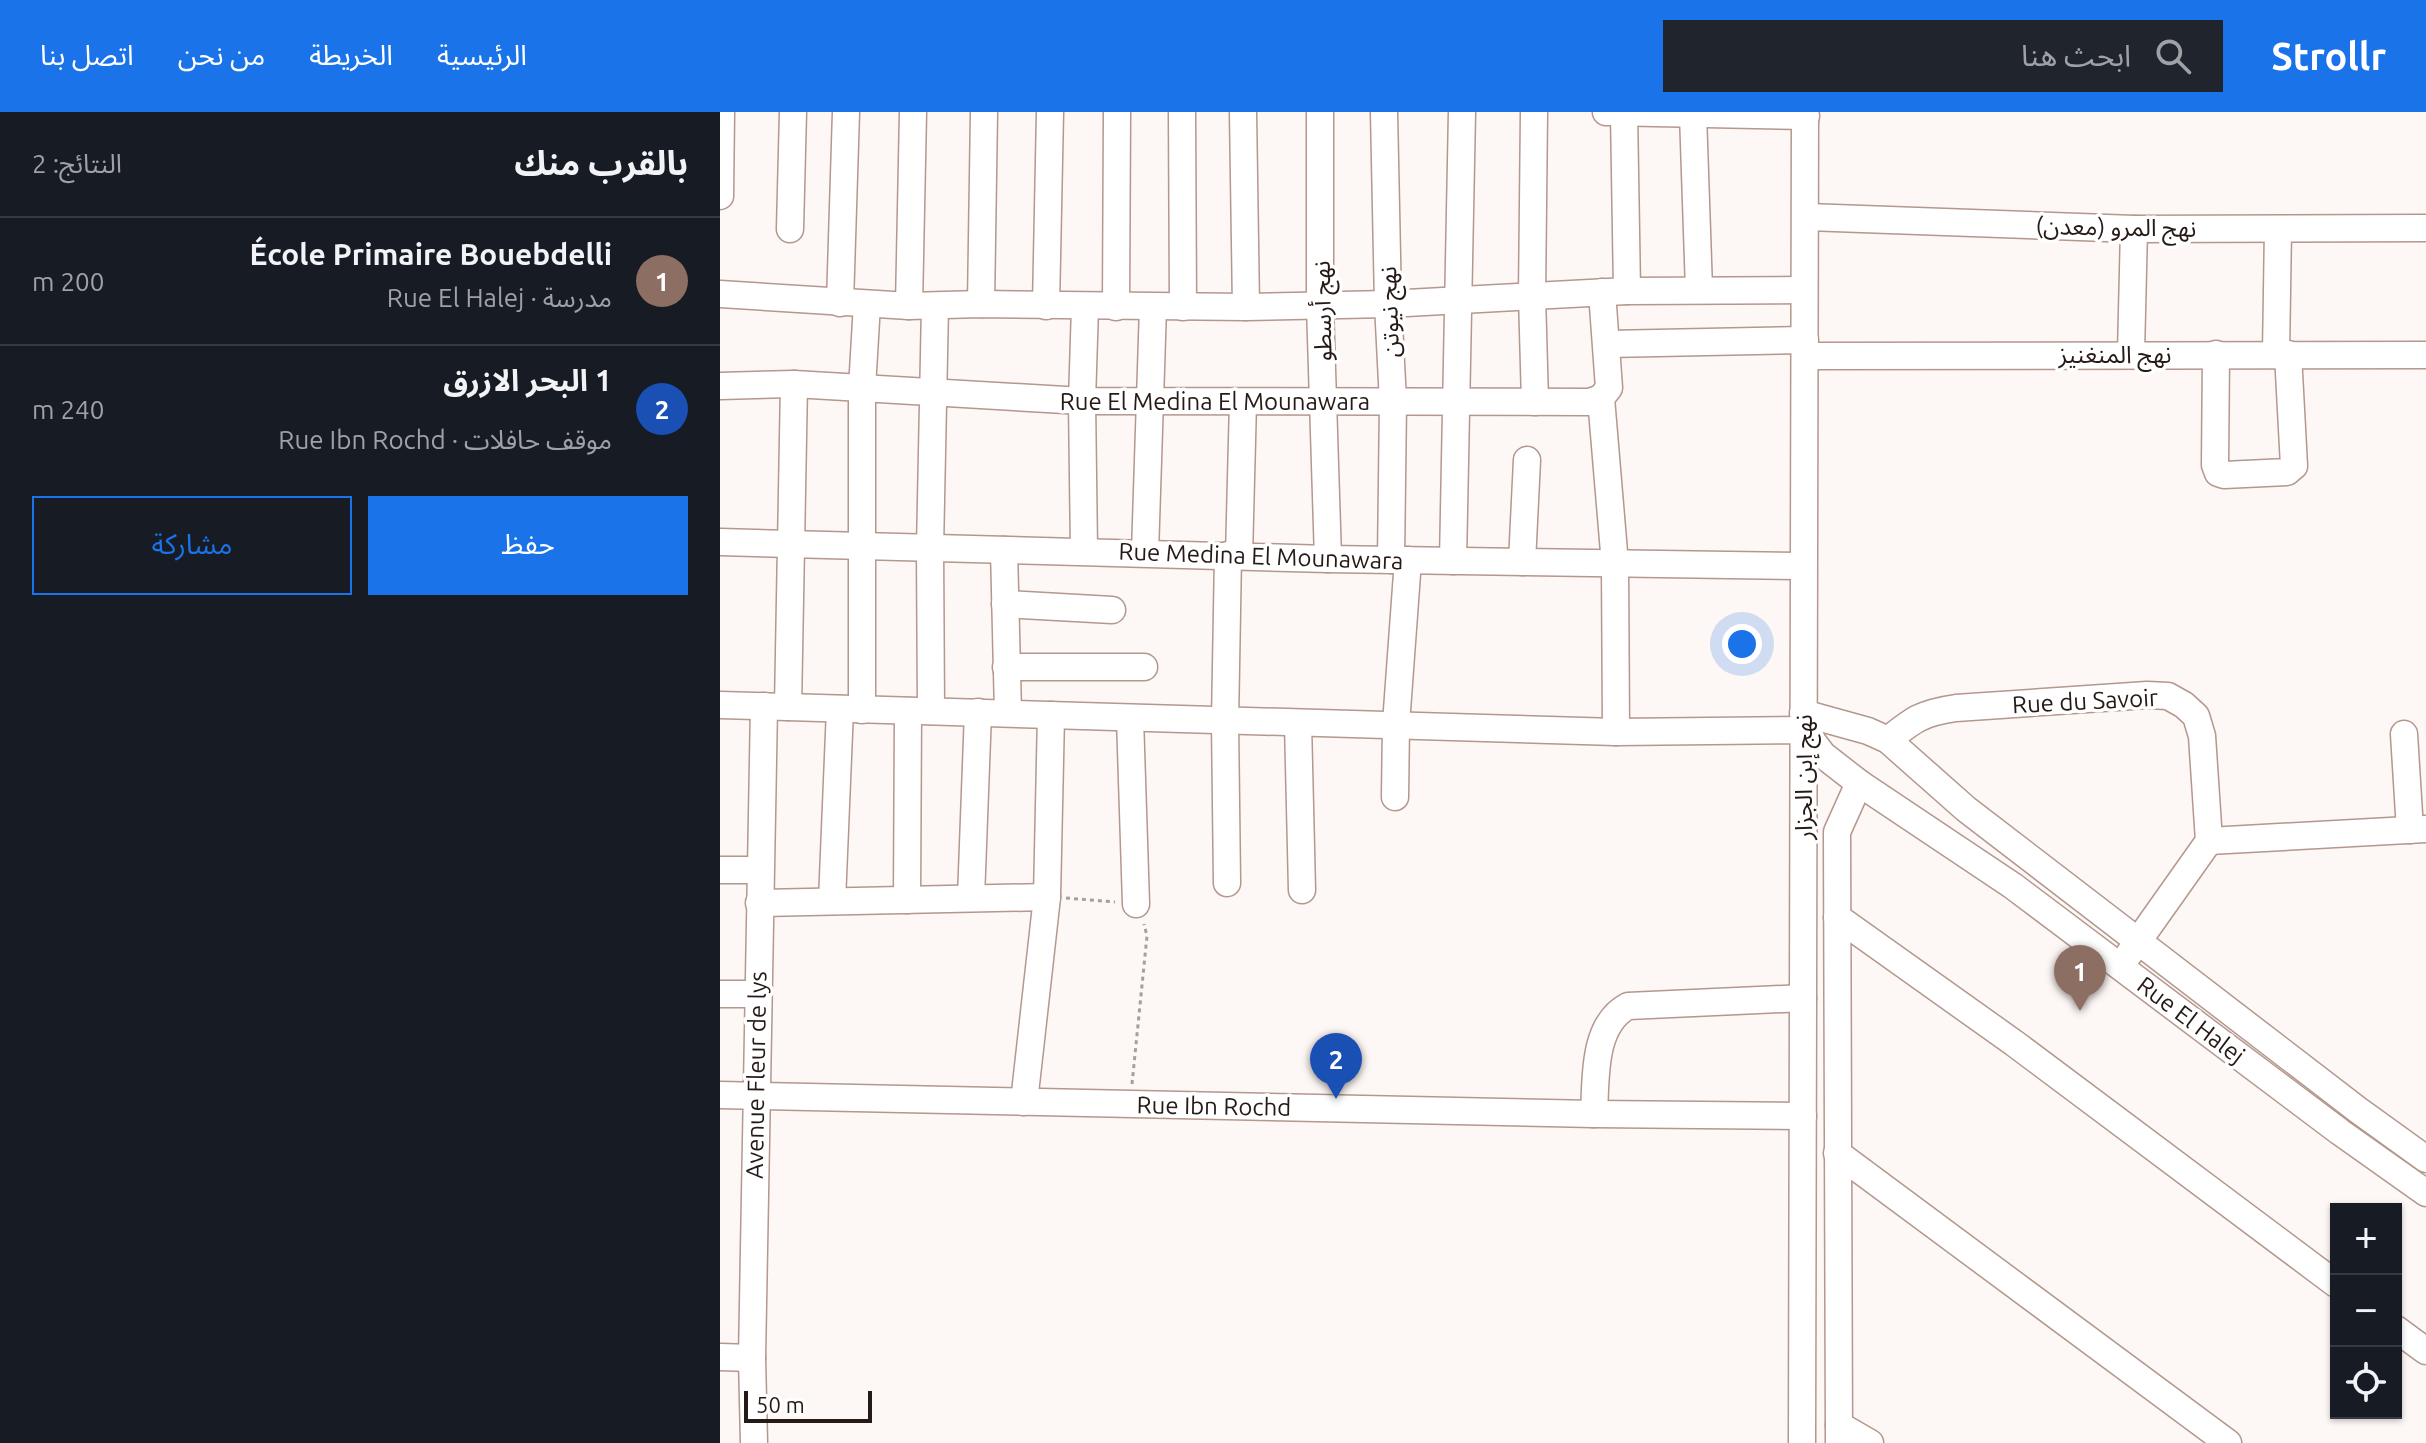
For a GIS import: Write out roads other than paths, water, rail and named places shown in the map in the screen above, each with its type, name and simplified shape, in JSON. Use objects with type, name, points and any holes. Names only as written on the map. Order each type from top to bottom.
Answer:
[{"type":"street","points":[[720,196],[721,112]]},
{"type":"street","points":[[790,229],[793,112]]},
{"type":"street","points":[[840,303],[846,112]]},
{"type":"street","points":[[907,900],[930,549],[935,394],[922,306],[913,112]]},
{"type":"street","points":[[981,304],[984,112]]},
{"type":"street","points":[[1046,306],[1050,112]]},
{"type":"street","points":[[1116,307],[1117,112]]},
{"type":"street","points":[[1182,112],[1183,307]]},
{"type":"street","points":[[1243,112],[1246,307]]},
{"type":"street","name":"نهج أرسطو","points":[[1320,112],[1320,306],[1328,559]]},
{"type":"street","name":"نهج نيوتن","points":[[1384,112],[1388,304],[1400,560],[1395,797]]},
{"type":"street","points":[[1453,561],[1462,112]]},
{"type":"street","points":[[1534,112],[1532,296],[1535,402]]},
{"type":"street","points":[[1606,112],[1806,114]]},
{"type":"street","points":[[1616,732],[1615,564],[1601,398],[1609,388],[1608,344],[1615,291],[1624,112]]},
{"type":"street","points":[[1693,114],[1699,290]]},
{"type":"street","name":"نهج إبن الجزار","points":[[1802,1443],[1802,566],[1806,114]]},
{"type":"street","name":"نهج المرو (معدن)","points":[[1807,217],[2134,229],[2426,228]]},
{"type":"street","points":[[2131,353],[2134,229]]},
{"type":"street","points":[[2216,354],[2215,465],[2218,473],[2287,472],[2294,466],[2282,354],[2278,229]]},
{"type":"street","points":[[720,294],[922,306],[1246,307],[1388,304],[1615,291],[1804,290]]},
{"type":"street","points":[[832,901],[851,710],[861,545],[862,388],[867,304]]},
{"type":"street","points":[[1084,551],[1082,401],[1085,307]]},
{"type":"street","points":[[1145,553],[1153,307]]},
{"type":"street","name":"نهج المنغنيز","points":[[1608,344],[2426,355]]},
{"type":"street","name":"Rue El Medina El Mounawara","points":[[720,386],[794,384],[1082,401],[1590,402],[1601,398]]},
{"type":"street","name":"Avenue Fleur de lys","points":[[754,1443],[752,1358],[760,870],[791,545],[794,384]]},
{"type":"street","points":[[1227,883],[1225,722],[1243,402]]},
{"type":"street","points":[[1522,562],[1527,460]]},
{"type":"street","name":"Rue Medina El Mounawara","points":[[720,542],[1328,559],[1802,566]]},
{"type":"street","points":[[1004,550],[1008,713]]},
{"type":"street","points":[[1005,604],[1112,610]]},
{"type":"street","points":[[1006,667],[1144,667]]},
{"type":"street","name":"Rue du Savoir","points":[[1888,740],[1915,718],[1933,711],[2107,697],[2168,696],[2196,716],[2202,736],[2209,841]]},
{"type":"street","points":[[720,705],[1616,732],[1803,722]]},
{"type":"street","points":[[971,898],[978,712]]},
{"type":"street","points":[[1024,1102],[1047,897],[1051,715]]},
{"type":"street","points":[[1130,718],[1136,904]]},
{"type":"street","name":"Rue El Halej","points":[[1803,722],[1868,731],[1888,740],[1966,809],[2426,1159]]},
{"type":"street","name":"Rue El Halej","points":[[1803,722],[1823,755],[1859,783],[2013,886],[2426,1193]]},
{"type":"street","points":[[1298,723],[1302,890]]},
{"type":"street","points":[[2119,966],[2209,841],[2418,829],[2404,734]]},
{"type":"street","points":[[1859,783],[1837,832],[1839,1434],[1870,1443]]},
{"type":"street","points":[[720,870],[760,870]]},
{"type":"street","points":[[759,903],[1047,897]]},
{"type":"street","points":[[1837,917],[2014,1043],[2330,1280]]},
{"type":"street","points":[[720,994],[757,994]]},
{"type":"street","points":[[1594,1114],[1600,1049],[1608,1026],[1619,1011],[1628,1006],[1803,998]]},
{"type":"street","name":"Rue Ibn Rochd","points":[[720,1095],[1803,1116]]},
{"type":"street","points":[[1837,1153],[2228,1443]]},
{"type":"street","points":[[2402,1333],[2426,1351]]},
{"type":"street","points":[[720,1357],[752,1358]]},
{"type":"place","name":"École Primaire Bouebdelli","points":[[2080,1011]]},
{"type":"place","name":"1 البحر الازرق","points":[[1336,1099]]}]
